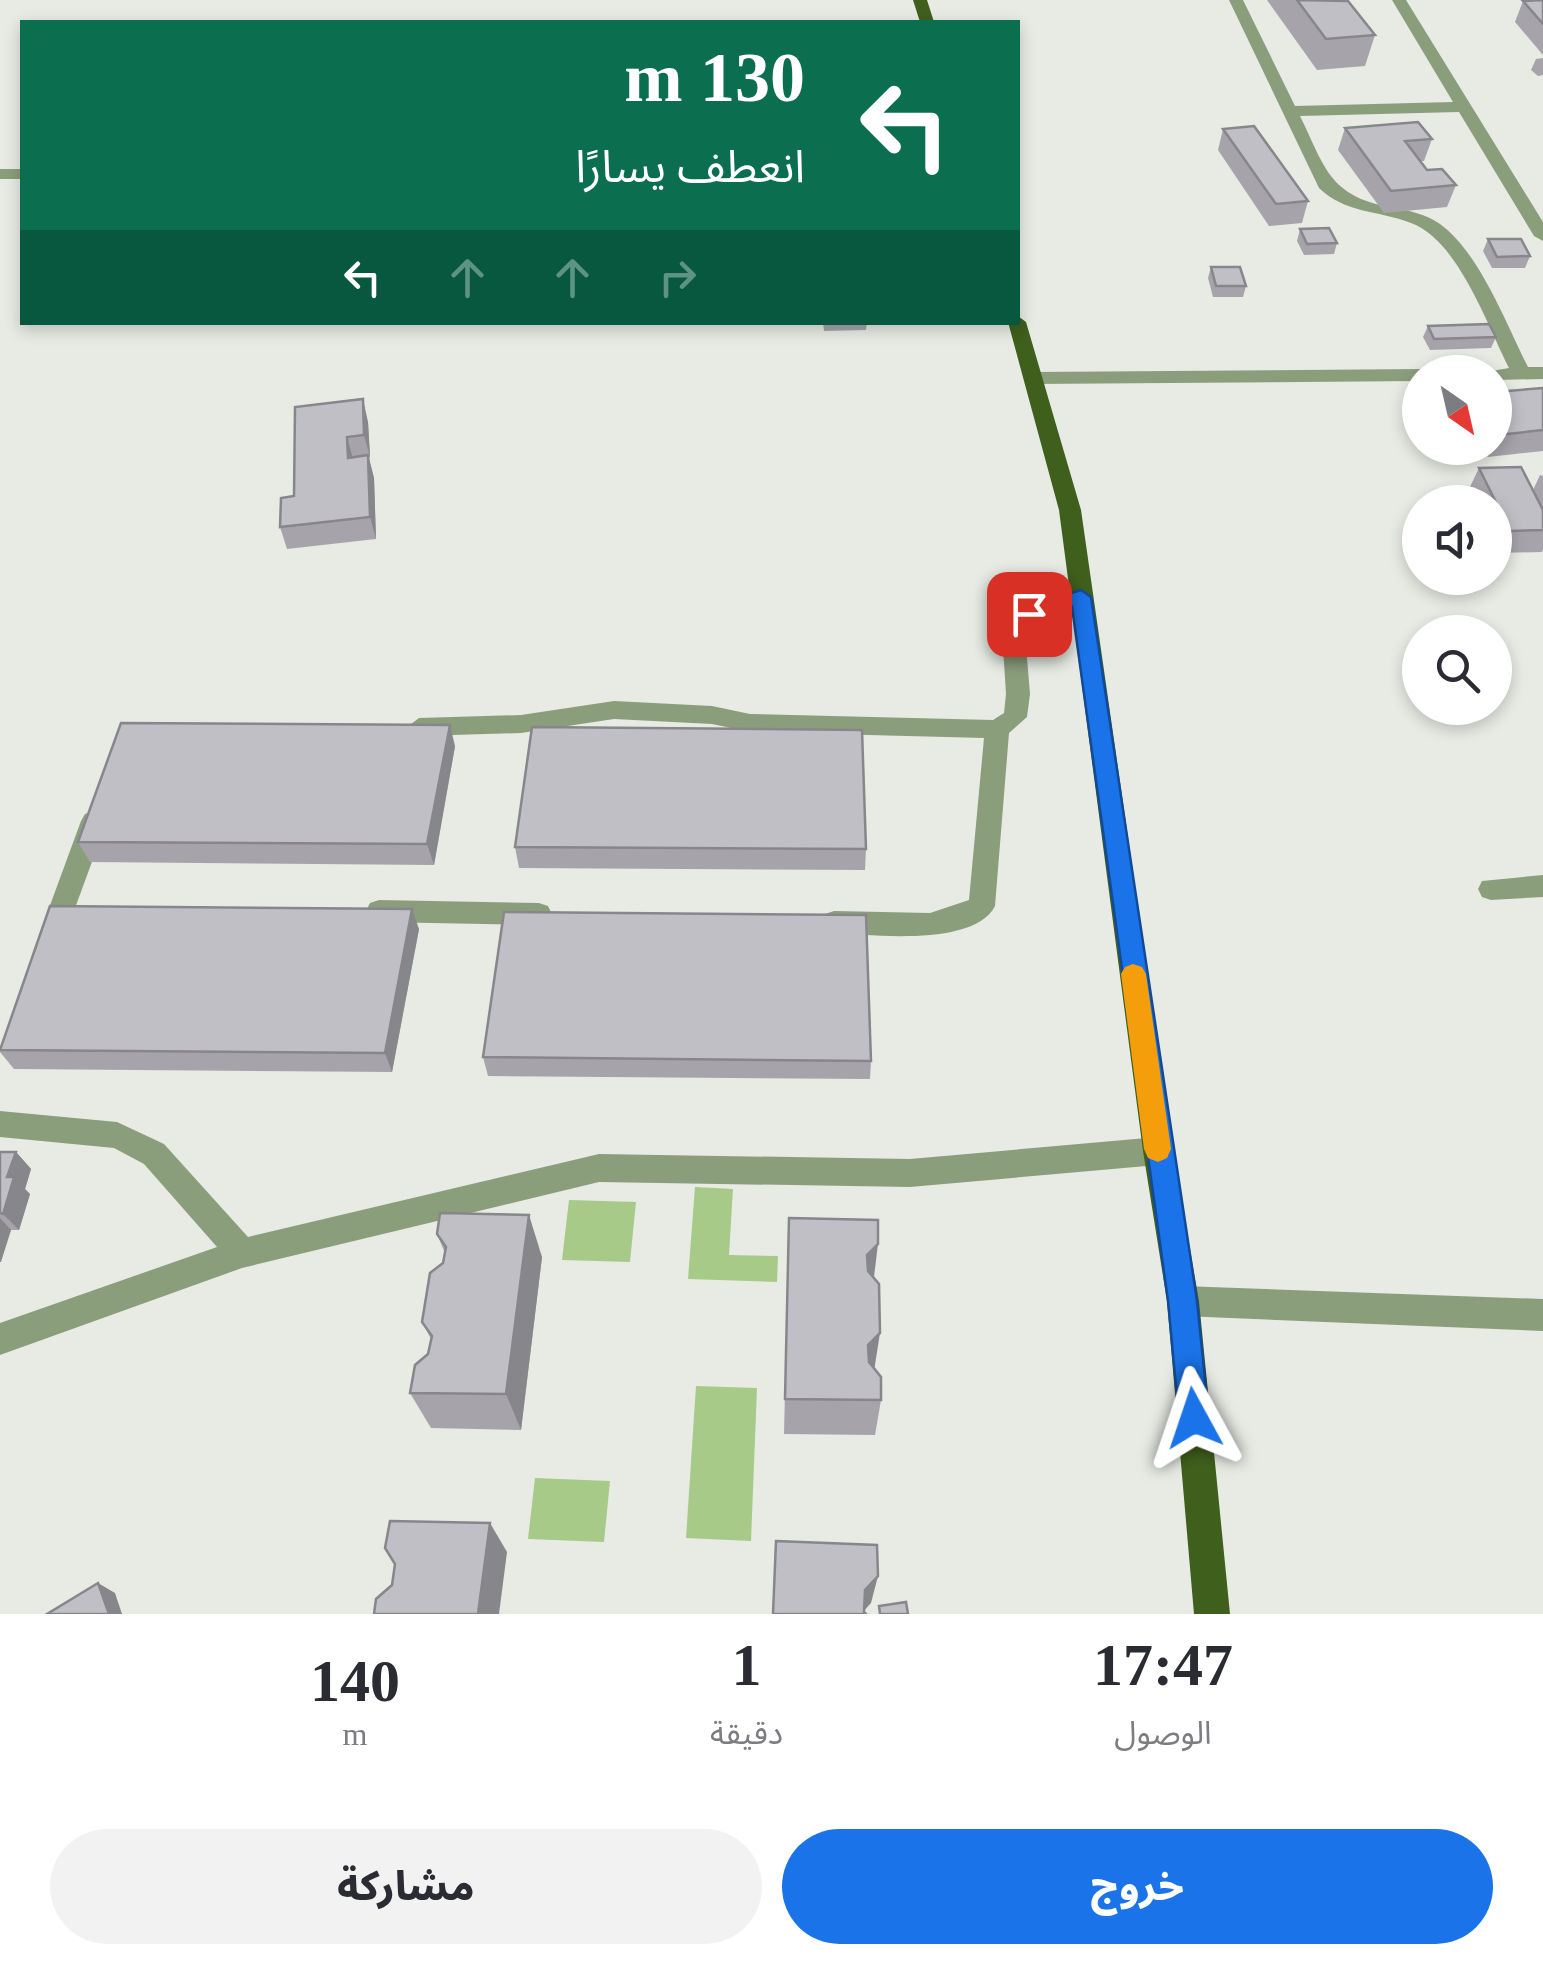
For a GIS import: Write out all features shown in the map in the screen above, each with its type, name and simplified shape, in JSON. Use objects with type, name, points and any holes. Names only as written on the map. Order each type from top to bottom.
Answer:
[{"type":"main road","points":[[1018,325],[1070,510],[1182,1301],[1212,1614]]},
{"type":"street","points":[[1236,0],[1336,197],[1348,204],[1417,219],[1451,242],[1532,374]]},
{"type":"street","points":[[1399,0],[1543,236]]},
{"type":"street","points":[[1290,111],[1464,107]]},
{"type":"street","points":[[1034,378],[1402,375]]},
{"type":"street","points":[[402,727],[521,724],[614,710],[712,715],[750,722],[997,730],[1014,717],[1016,706],[1013,632],[1029,614],[1081,597]]},
{"type":"street","points":[[805,921],[923,924],[966,918],[982,906],[997,730]]},
{"type":"street","points":[[43,957],[72,906],[102,798]]},
{"type":"street","points":[[1491,889],[1543,886]]},
{"type":"street","points":[[354,910],[568,915]]},
{"type":"street","points":[[0,1124],[117,1135],[154,1154],[242,1254]]},
{"type":"street","points":[[0,1339],[242,1254],[599,1168],[910,1173],[1158,1151]]},
{"type":"street","points":[[1182,1301],[1543,1315]]},
{"type":"green space","points":[[695,1187],[733,1189],[729,1255],[778,1256],[777,1282],[688,1279]]},
{"type":"green space","points":[[569,1200],[636,1202],[630,1262],[562,1260]]},
{"type":"green space","points":[[696,1386],[757,1388],[751,1541],[686,1538]]},
{"type":"green space","points":[[535,1478],[610,1481],[604,1542],[528,1539]]},
{"type":"building","points":[[1297,0],[1348,1],[1375,35],[1326,39]]},
{"type":"building","points":[[1543,0],[1543,24],[1523,1]]},
{"type":"building","points":[[1418,122],[1432,139],[1405,141],[1427,170],[1442,169],[1456,185],[1391,191],[1345,128]]},
{"type":"building","points":[[1254,126],[1308,201],[1276,204],[1223,129]]},
{"type":"building","points":[[1329,228],[1337,243],[1307,244],[1300,229]]},
{"type":"building","points":[[1488,239],[1521,239],[1530,256],[1497,257]]},
{"type":"building","points":[[1211,267],[1240,267],[1246,286],[1216,286]]},
{"type":"building","points":[[1489,324],[1496,337],[1434,339],[1428,326]]},
{"type":"building","points":[[1543,388],[1543,430],[1512,433],[1512,391]]},
{"type":"building","points":[[363,399],[364,435],[347,437],[348,458],[368,455],[370,517],[280,527],[281,498],[294,496],[295,407]]},
{"type":"building","points":[[1521,467],[1543,510],[1543,530],[1512,531],[1512,485],[1487,485],[1479,468]]},
{"type":"building","points":[[121,723],[450,725],[427,844],[78,842]]},
{"type":"building","points":[[532,727],[862,730],[866,849],[515,847]]},
{"type":"building","points":[[50,906],[412,909],[385,1053],[0,1050]]},
{"type":"building","points":[[504,912],[866,915],[871,1061],[483,1057]]},
{"type":"building","points":[[0,1152],[16,1152],[7,1177],[14,1177],[3,1214],[0,1213]]},
{"type":"building","points":[[440,1213],[529,1215],[506,1394],[410,1393],[415,1365],[428,1354],[432,1336],[422,1322],[430,1273],[443,1263],[446,1247],[437,1234]]},
{"type":"building","points":[[789,1218],[878,1220],[878,1244],[867,1255],[868,1271],[879,1284],[880,1333],[868,1345],[869,1362],[881,1377],[881,1400],[785,1399]]},
{"type":"building","points":[[390,1521],[490,1523],[478,1614],[374,1614],[376,1599],[392,1585],[395,1564],[385,1548]]},
{"type":"building","points":[[776,1541],[877,1545],[878,1576],[865,1590],[866,1614],[773,1614]]},
{"type":"building","points":[[98,1583],[109,1614],[47,1614]]},
{"type":"building","points":[[906,1602],[908,1614],[880,1614],[879,1606]]},
{"type":"slow traffic","points":[[1133,974],[1158,1149]]},
{"type":"route","points":[[1029,614],[1081,597],[1182,1301],[1194,1418]]}]
